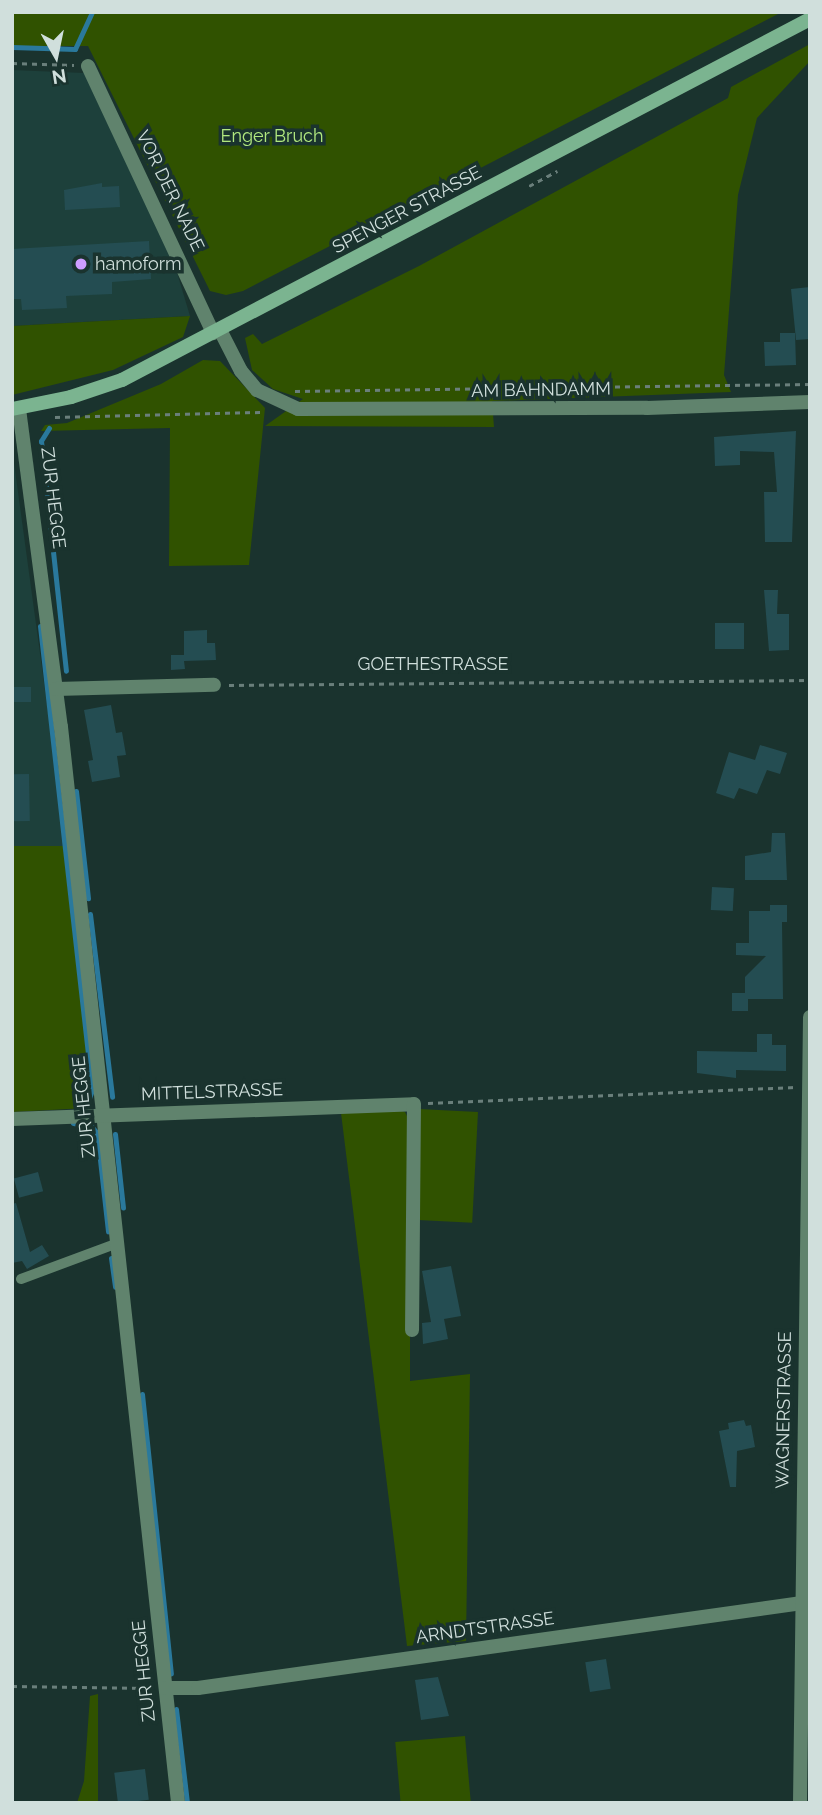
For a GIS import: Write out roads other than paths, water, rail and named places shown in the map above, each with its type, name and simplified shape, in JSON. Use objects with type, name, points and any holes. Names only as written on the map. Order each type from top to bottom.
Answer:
[{"type":"street","name":"SPENGER STRASSE","points":[[16,409],[122,380],[810,19]]},
{"type":"street","name":"VOR DER NADE","points":[[88,66],[217,332]]},
{"type":"street","name":"AM BAHNDAMM","points":[[217,332],[241,371],[274,401],[298,410],[394,411],[810,402]]},
{"type":"street","name":"ZUR HEGGE","points":[[16,409],[56,689],[105,1115],[178,1803]]},
{"type":"street","points":[[56,689],[214,685]]},
{"type":"street","name":"WAGNERSTRASSE","points":[[800,1803],[806,1603],[810,1017]]},
{"type":"street","name":"MITTELSTRASSE","points":[[12,1119],[414,1104],[412,1330]]},
{"type":"street","name":"ARNDTSTRASSE","points":[[166,1688],[211,1686],[806,1603]]},
{"type":"lane","points":[[21,1279],[118,1243]]},
{"type":"waterway","points":[[12,47],[75,49],[92,12]]},
{"type":"waterway","points":[[49,428],[41,441],[66,671]]},
{"type":"waterway","points":[[40,626],[92,1090],[88,1101]]},
{"type":"waterway","points":[[76,791],[88,898]]},
{"type":"waterway","points":[[90,914],[112,1097]]},
{"type":"waterway","points":[[73,1123],[91,1126],[97,1133],[108,1231]]},
{"type":"waterway","points":[[115,1134],[123,1208]]},
{"type":"waterway","points":[[111,1258],[115,1287]]},
{"type":"waterway","points":[[142,1394],[171,1673]]},
{"type":"waterway","points":[[176,1709],[187,1803]]},
{"type":"place","name":"hamoform","points":[[81,264]]},
{"type":"park label","name":"Enger Bruch","points":[[272,136]]}]
